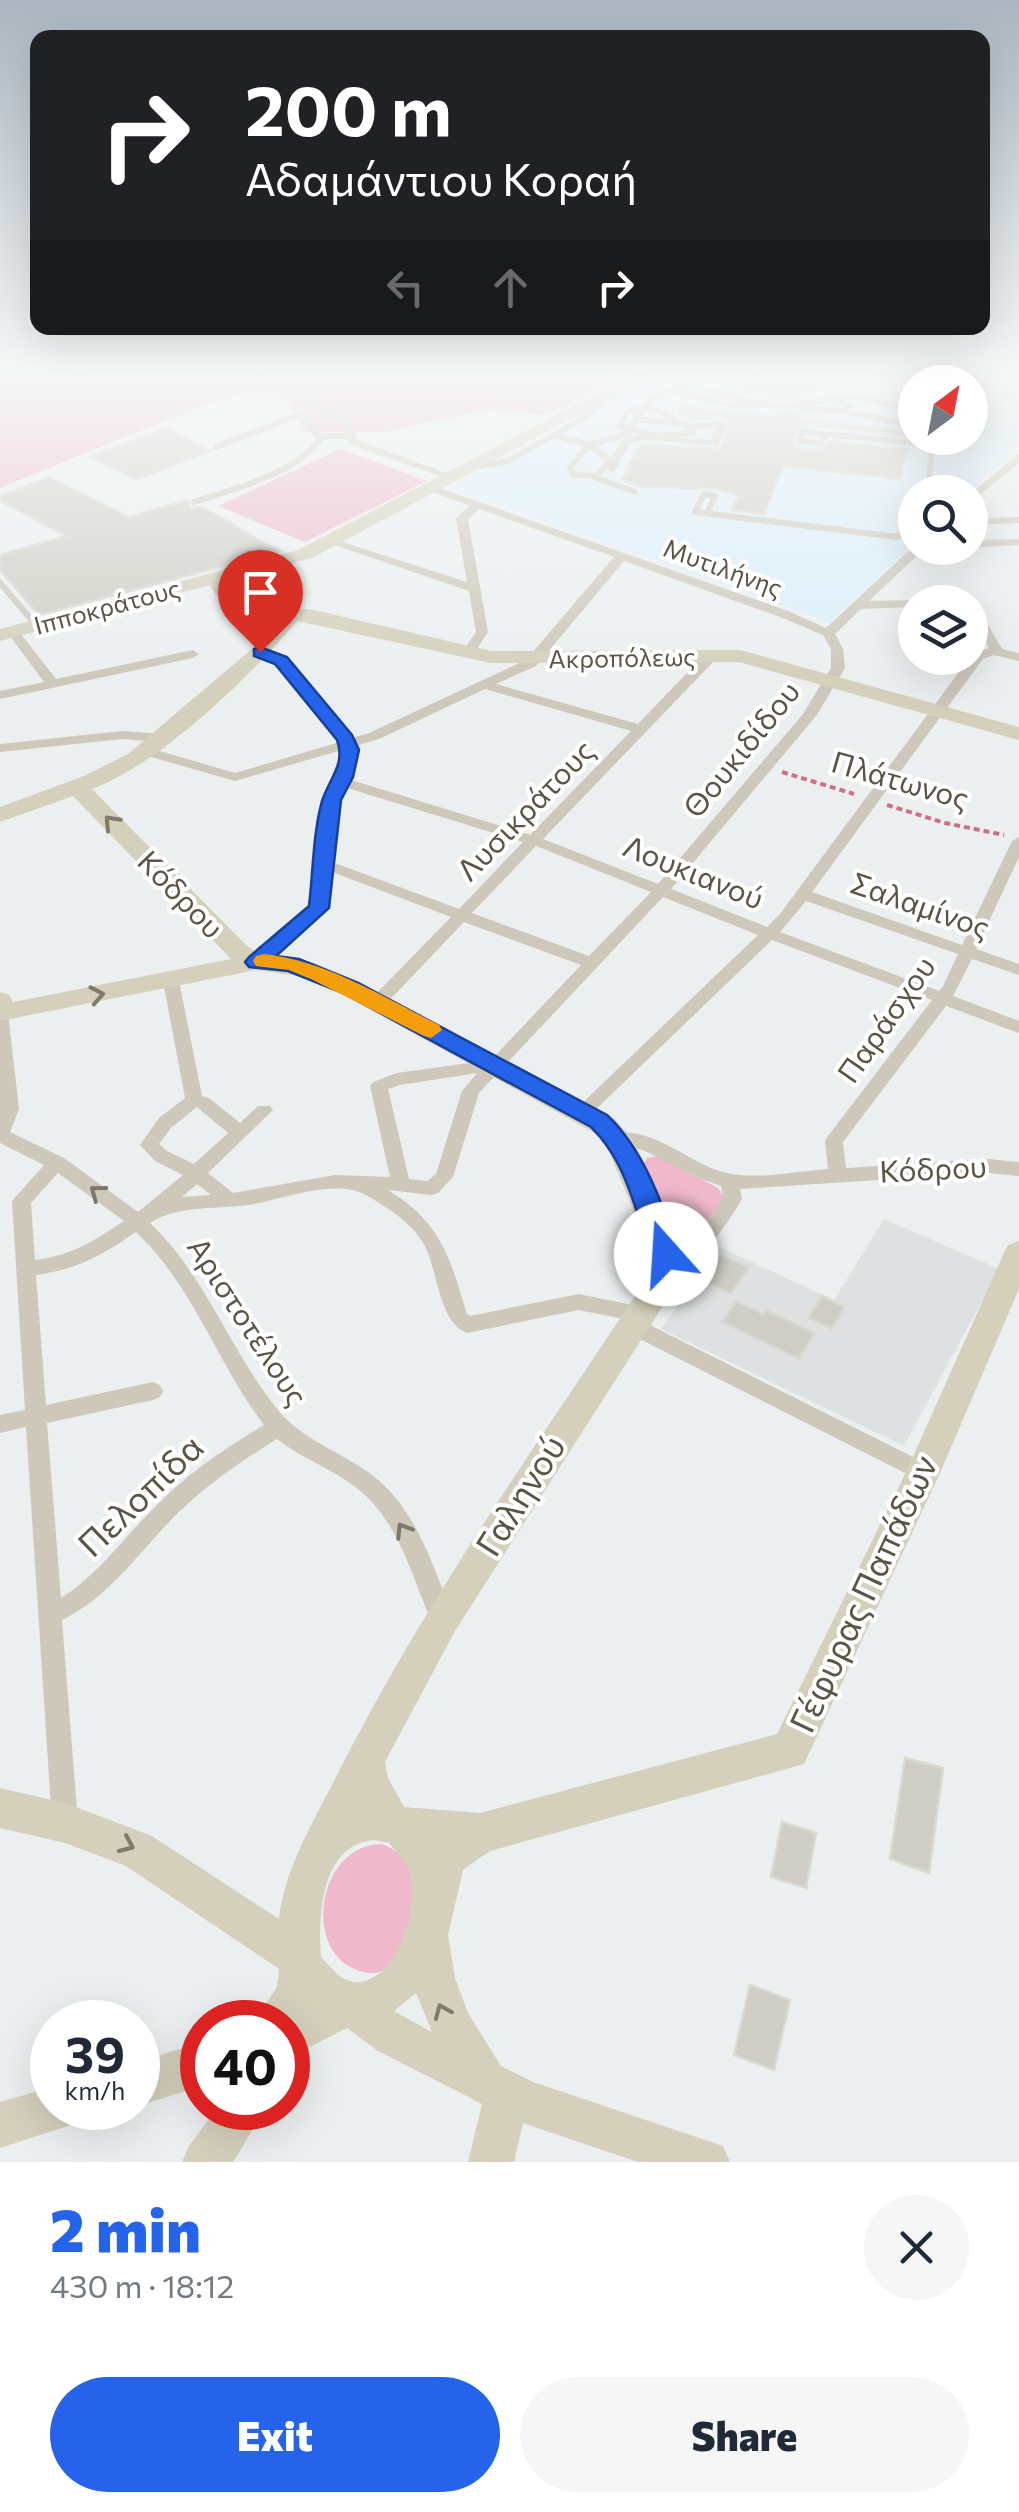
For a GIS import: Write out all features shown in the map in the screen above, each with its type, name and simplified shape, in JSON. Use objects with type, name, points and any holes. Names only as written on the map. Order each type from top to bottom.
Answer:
[{"type":"street","name":"Ιπποκράτους","points":[[6,634],[252,568],[332,542],[456,475]]},
{"type":"street","name":"Μυτιλήνης","points":[[432,488],[828,634]]},
{"type":"street","points":[[468,652],[482,632],[462,518],[477,504]]},
{"type":"street","points":[[988,521],[1019,520]]},
{"type":"street","points":[[332,542],[473,588]]},
{"type":"street","points":[[988,543],[1019,542]]},
{"type":"street","points":[[0,748],[141,734],[154,745],[228,777],[349,746],[536,659],[622,556]]},
{"type":"street","points":[[828,634],[901,565]]},
{"type":"street","name":"Ακροπόλεως","points":[[252,568],[248,586],[293,613],[468,652],[536,659],[740,656],[834,674],[943,704],[1019,734]]},
{"type":"street","points":[[215,578],[223,591],[245,602],[271,613],[293,613]]},
{"type":"street","points":[[860,604],[898,604]]},
{"type":"street","points":[[0,815],[114,772],[154,745],[260,652],[293,613]]},
{"type":"street","points":[[6,634],[51,682]]},
{"type":"street","name":"Θουκιδίδου","points":[[160,1206],[230,1201],[335,1182],[368,1181],[431,1188],[444,1178],[460,1134],[467,1098],[662,890],[810,716],[834,674],[837,649],[828,634]]},
{"type":"street","points":[[988,634],[998,651]]},
{"type":"street","points":[[583,1112],[769,934],[804,894],[980,654],[998,651],[1019,656]]},
{"type":"street","points":[[1,1013],[256,962],[317,912],[332,800],[342,782],[349,746],[281,661],[260,652]]},
{"type":"street","points":[[0,695],[193,654]]},
{"type":"street","name":"Λυσικράτους","points":[[378,1002],[711,656]]},
{"type":"street","points":[[484,685],[642,729]]},
{"type":"street","points":[[943,704],[1019,718]]},
{"type":"street","name":"Λουκιανού","points":[[342,782],[536,841],[1019,1028]]},
{"type":"street","name":"Κόδρου","points":[[77,787],[219,936],[256,962],[303,968],[378,1002],[606,1126],[618,1139],[663,1248]]},
{"type":"street","name":"Παράσχου","points":[[838,1175],[834,1141],[952,984],[1014,839]]},
{"type":"street","points":[[326,866],[592,963]]},
{"type":"street","name":"Σαλαμίνος","points":[[804,894],[1019,970]]},
{"type":"street","points":[[171,981],[194,1100]]},
{"type":"street","points":[[0,1001],[10,1114],[0,1134]]},
{"type":"street","points":[[401,1184],[379,1086],[397,1079],[494,1065]]},
{"type":"street","points":[[194,1100],[203,1102],[240,1133]]},
{"type":"street","points":[[194,1100],[165,1123],[149,1145],[230,1201]]},
{"type":"street","points":[[26,1269],[67,1263],[84,1256],[160,1206],[264,1110]]},
{"type":"street","name":"Αριστοτέλους","points":[[0,1134],[57,1162],[134,1221],[186,1276],[279,1427],[305,1449],[362,1480],[381,1498],[414,1549],[442,1619]]},
{"type":"street","name":"Κόδρου","points":[[618,1139],[646,1142],[730,1182],[988,1166],[1019,1169]]},
{"type":"street","points":[[57,1162],[21,1201],[65,1823]]},
{"type":"street","points":[[663,1248],[695,1251],[734,1197],[730,1182]]},
{"type":"street","points":[[360,1184],[422,1222],[436,1246],[458,1318],[467,1325],[579,1302],[637,1320],[923,1473]]},
{"type":"street","name":"Γαληνού","points":[[316,1860],[364,1760],[442,1619],[660,1283],[663,1248]]},
{"type":"street","name":"Γέφυρας Παπάδων","points":[[431,1915],[446,1857],[480,1834],[790,1750],[923,1473],[1019,1253]]},
{"type":"street","points":[[0,1424],[153,1391]]},
{"type":"street","name":"Πελοπίδα","points":[[52,1612],[87,1596],[178,1499],[240,1451],[279,1427]]},
{"type":"street","points":[[364,1760],[370,1783],[394,1825],[413,1839],[425,1858],[436,1996],[449,2027],[497,2088],[492,2162]]},
{"type":"street","points":[[0,1808],[65,1823],[117,1840],[156,1859],[300,1961],[320,1988],[351,2003],[393,2036],[497,2088],[707,2162]]},
{"type":"street","points":[[295,2000],[300,1916],[316,1860],[347,1826],[370,1820],[394,1825]]},
{"type":"street","name":"Γέφυρας Παπάδων","points":[[394,1825],[480,1834]]},
{"type":"street","points":[[310,2023],[351,2003],[381,1997],[402,1983],[417,1964],[431,1915]]},
{"type":"street","points":[[0,2125],[30,2116]]},
{"type":"street","points":[[205,2162],[228,2130]]},
{"type":"lane","points":[[194,502],[259,475]]},
{"type":"lane","points":[[576,475],[635,492]]},
{"type":"lane","points":[[594,477],[599,475]]},
{"type":"lane","points":[[707,513],[898,536]]},
{"type":"lane","points":[[0,583],[36,626]]},
{"type":"path","name":"Πλάτωνος","points":[[768,767],[945,822],[1014,839]]},
{"type":"shaded area","points":[[0,475],[32,475],[0,488]]},
{"type":"shaded area","points":[[285,475],[410,475],[427,481],[305,542],[218,506]]},
{"type":"shaded area","points":[[474,475],[987,475],[898,475],[898,559],[830,622],[450,488]]},
{"type":"shaded area","points":[[658,1156],[718,1188],[725,1199],[691,1241],[676,1235],[643,1165],[647,1158]]},
{"type":"shaded area","points":[[884,1219],[999,1269],[904,1446],[661,1329],[719,1247],[834,1300]]},
{"type":"shaded area","points":[[381,1844],[399,1855],[410,1872],[413,1917],[397,1957],[384,1970],[370,1973],[347,1965],[332,1950],[325,1929],[324,1906],[329,1883],[341,1863],[358,1850]]},
{"type":"building","points":[[624,475],[779,475],[764,514],[732,510],[738,495],[716,489],[638,486],[622,480]]},
{"type":"building","points":[[863,475],[901,475],[898,479]]},
{"type":"building","points":[[49,477],[129,517],[188,500],[190,508],[202,507],[279,551],[39,615],[0,570],[0,555],[66,536],[0,501],[0,496]]},
{"type":"building","points":[[720,1254],[749,1267],[731,1294],[701,1279]]},
{"type":"building","points":[[822,1296],[845,1307],[832,1329],[808,1318]]},
{"type":"building","points":[[736,1301],[815,1333],[799,1359],[722,1322]]},
{"type":"building","points":[[905,1758],[943,1768],[929,1873],[890,1859]]},
{"type":"building","points":[[782,1822],[816,1833],[806,1888],[771,1877]]},
{"type":"building","points":[[750,1985],[790,2000],[774,2070],[734,2055]]},
{"type":"slow traffic","points":[[264,961],[292,964],[321,975],[431,1030]]},
{"type":"route","points":[[260,652],[281,661],[345,738],[350,755],[332,800],[319,908],[256,962],[292,964],[351,988],[599,1121],[618,1139],[666,1254]]}]
